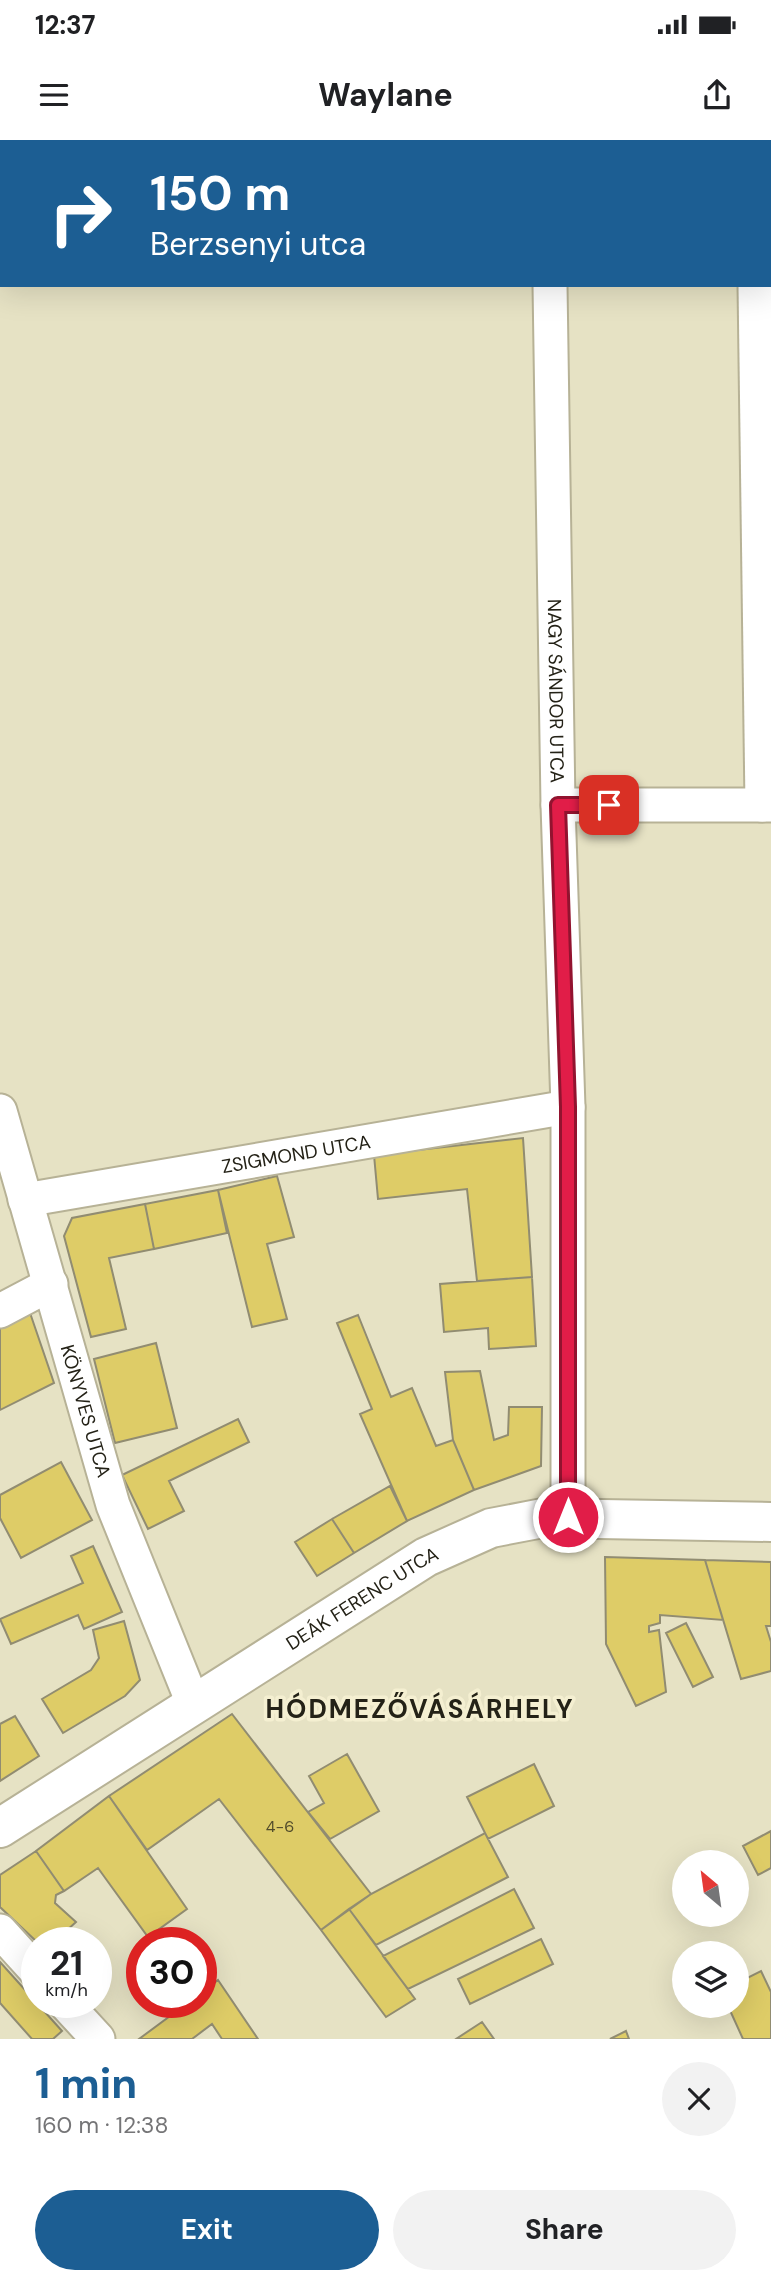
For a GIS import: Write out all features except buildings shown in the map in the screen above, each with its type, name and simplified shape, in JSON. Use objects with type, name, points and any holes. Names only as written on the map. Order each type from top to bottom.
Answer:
[{"type":"street","name":"NAGY SÁNDOR UTCA","points":[[551,287],[558,805],[568,1107],[568,1517]]},
{"type":"street","points":[[558,805],[767,805],[755,287]]},
{"type":"street","name":"ZSIGMOND UTCA","points":[[25,1200],[568,1107]]},
{"type":"street","name":"KÖNYVES UTCA","points":[[0,1111],[113,1505],[193,1703]]},
{"type":"street","points":[[0,1311],[51,1284]]},
{"type":"street","name":"DEÁK FERENC UTCA","points":[[0,1828],[426,1557],[491,1528],[542,1518],[568,1517],[771,1522]]},
{"type":"street","points":[[0,1931],[21,1954]]},
{"type":"street","points":[[79,2018],[98,2039]]},
{"type":"district","name":"HÓDMEZŐVÁSÁRHELY","points":[[420,1709]]},
{"type":"route","points":[[568,1517],[568,1107],[558,805],[609,805]]}]
